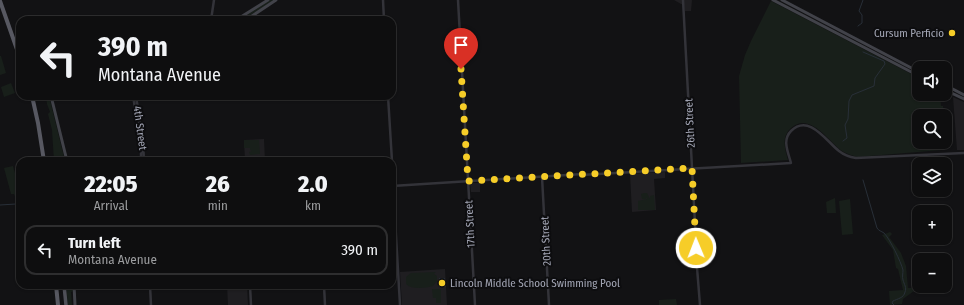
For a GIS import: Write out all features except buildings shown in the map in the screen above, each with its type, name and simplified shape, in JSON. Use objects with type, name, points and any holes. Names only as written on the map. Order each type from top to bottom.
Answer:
[{"type":"highway","points":[[1,0],[16,45]]},
{"type":"highway","points":[[33,100],[43,157]]},
{"type":"highway","points":[[56,289],[58,305]]},
{"type":"main road","points":[[242,16],[268,0]]},
{"type":"main road","points":[[252,16],[276,0]]},
{"type":"main road","points":[[773,0],[912,72]]},
{"type":"main road","points":[[782,0],[912,68]]},
{"type":"main road","points":[[952,89],[964,95]]},
{"type":"main road","points":[[952,94],[964,100]]},
{"type":"main road","points":[[52,100],[66,157]]},
{"type":"main road","points":[[64,289],[66,305]]},
{"type":"main road","points":[[74,289],[76,305]]},
{"type":"street","points":[[212,16],[214,0]]},
{"type":"street","points":[[382,0],[384,16]]},
{"type":"street","name":"17th Street","points":[[458,0],[475,305]]},
{"type":"street","name":"26th Street","points":[[683,0],[700,305]]},
{"type":"street","name":"4th Street","points":[[135,100],[142,157]]},
{"type":"street","points":[[388,100],[392,157]]},
{"type":"street","points":[[396,186],[791,163],[786,145],[787,136],[794,128],[804,125],[815,128],[841,153],[849,157],[856,158],[964,153]]},
{"type":"street","name":"20th Street","points":[[542,177],[549,305]]},
{"type":"street","points":[[396,237],[400,305]]},
{"type":"street","points":[[150,289],[151,305]]},
{"type":"street","points":[[250,289],[251,305]]},
{"type":"street","points":[[324,289],[325,305]]},
{"type":"shaded area","points":[[270,0],[274,0],[249,16],[245,16]]},
{"type":"shaded area","points":[[674,0],[692,0],[691,11],[685,11],[684,5]]},
{"type":"shaded area","points":[[771,1],[912,74],[912,101],[941,101],[941,106],[943,106],[943,109],[912,109],[912,149],[942,150],[857,157],[842,151],[819,130],[812,125],[805,123],[798,124],[791,128],[786,135],[785,143],[788,160],[741,163],[739,76],[751,41]]},
{"type":"shaded area","points":[[0,56],[6,73],[0,75]]},
{"type":"shaded area","points":[[11,83],[15,93],[4,97],[1,87]]},
{"type":"shaded area","points":[[953,97],[964,102],[964,150],[957,150]]},
{"type":"shaded area","points":[[46,100],[50,100],[64,157],[54,157],[52,130],[48,114],[50,112]]},
{"type":"shaded area","points":[[264,139],[265,157],[245,157],[244,140]]},
{"type":"shaded area","points":[[244,140],[259,140],[260,154],[250,155],[249,152],[252,151],[250,148],[244,148]]},
{"type":"shaded area","points":[[13,166],[16,177],[16,199],[14,194],[11,194],[4,168]]},
{"type":"shaded area","points":[[665,172],[665,178],[654,179],[656,210],[632,212],[630,174]]},
{"type":"shaded area","points":[[470,183],[480,183],[480,192],[471,192]]},
{"type":"shaded area","points":[[647,193],[650,199],[650,196],[654,195],[655,210],[638,210],[638,201],[647,199],[646,197],[646,199],[642,199],[641,194]]},
{"type":"shaded area","points":[[835,198],[836,213],[827,213],[826,202]]},
{"type":"shaded area","points":[[850,199],[853,234],[842,235],[839,201]]},
{"type":"shaded area","points":[[890,232],[892,234],[889,237],[901,253],[906,266],[908,288],[912,288],[912,292],[903,299],[902,304],[890,305],[889,291],[903,290],[898,269],[896,268],[893,250],[882,235]]},
{"type":"shaded area","points":[[445,269],[447,305],[402,305],[400,272]]},
{"type":"shaded area","points":[[436,272],[434,274],[437,276],[437,281],[433,286],[415,288],[406,284],[406,277],[411,273]]},
{"type":"shaded area","name":"Lincoln Middle School Swimming Pool","points":[[439,278],[445,278],[446,287],[439,287]]},
{"type":"shaded area","points":[[66,289],[73,289],[73,291],[71,292],[72,305],[68,305]]},
{"type":"shaded area","points":[[227,289],[247,289],[248,305],[228,305]]},
{"type":"shaded area","points":[[432,289],[441,289],[441,303],[436,303],[436,298],[433,298]]},
{"type":"shaded area","points":[[676,299],[677,305],[659,305],[659,300]]},
{"type":"waterway","points":[[858,26],[862,23],[862,15],[859,11],[863,0]]},
{"type":"waterway","points":[[843,141],[847,138],[845,125],[848,119],[849,101],[852,95],[874,86],[875,78],[885,64],[884,61],[863,52]]},
{"type":"waterway","points":[[863,180],[877,228],[884,233],[889,240],[898,256],[903,270],[903,279],[906,290],[902,297],[893,301],[892,303],[894,305]]},
{"type":"waterway","points":[[0,205],[16,204]]},
{"type":"place","name":"Cursum Perficio","points":[[952,33]]},
{"type":"place","name":"Lincoln Middle School Swimming Pool","points":[[442,283]]},
{"type":"route","points":[[461,69],[468,181],[560,175],[612,174],[692,168],[696,248]]}]
